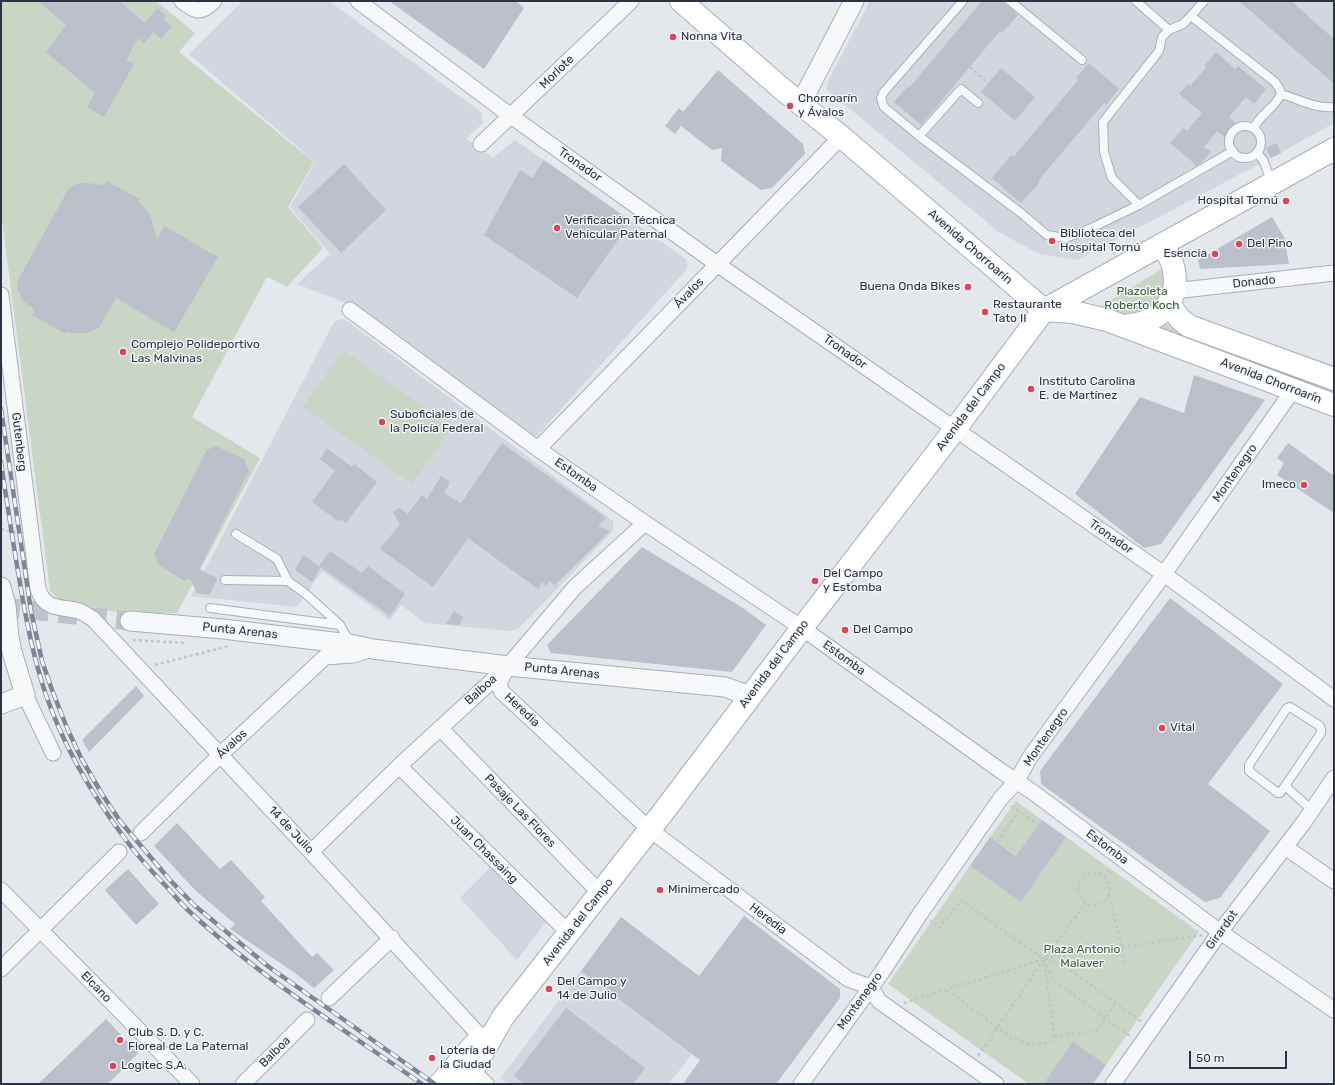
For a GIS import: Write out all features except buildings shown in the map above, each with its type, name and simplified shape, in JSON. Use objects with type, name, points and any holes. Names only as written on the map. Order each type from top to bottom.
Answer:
[{"type":"main road","name":"Avenida Chorroarín","points":[[681,1],[781,88],[801,103],[1044,310],[1073,312],[1107,320],[1334,405]]},
{"type":"main road","points":[[1044,310],[1334,149]]},
{"type":"main road","points":[[1123,326],[1136,325],[1149,321],[1160,314],[1172,298],[1175,275],[1171,259],[1161,245]]},
{"type":"main road","name":"Avenida Chorroarín","points":[[1172,298],[1180,320],[1189,326],[1334,379]]},
{"type":"main road","name":"Avenida del Campo","points":[[440,1084],[482,1037],[503,1017],[569,934],[956,428],[1044,310]]},
{"type":"main road","points":[[1293,390],[1303,367]]},
{"type":"main road","name":"Avenida del Campo","points":[[473,1080],[503,1017]]},
{"type":"street","points":[[182,1],[192,9],[201,11],[208,8],[214,1]]},
{"type":"street","name":"Tronador","points":[[358,1],[511,116],[718,264],[1164,574],[1334,699]]},
{"type":"street","name":"Morlote","points":[[481,144],[632,1]]},
{"type":"street","points":[[801,103],[854,1]]},
{"type":"street","name":"Ávalos","points":[[538,449],[841,137]]},
{"type":"street","name":"Donado","points":[[1172,298],[1334,273]]},
{"type":"street","name":"Gutenberg","points":[[1,295],[40,596],[50,605],[86,614],[98,625]]},
{"type":"street","name":"Estomba","points":[[350,310],[538,449],[645,523],[802,628],[1016,782],[1034,793],[1220,932],[1334,1010]]},
{"type":"street","name":"Montenegro","points":[[800,1084],[871,987],[1001,798],[1016,782],[1030,757],[1164,574],[1293,390]]},
{"type":"street","name":"Balboa","points":[[312,852],[399,766],[508,666],[575,587],[645,523]]},
{"type":"street","points":[[2,590],[6,606],[5,633],[25,695],[53,753]]},
{"type":"street","name":"Punta Arenas","points":[[130,621],[223,629],[350,644],[373,649],[508,666],[725,687],[750,696]]},
{"type":"street","name":"14 de Julio","points":[[98,625],[312,852],[482,1037]]},
{"type":"street","name":"Punta Arenas","points":[[325,657],[353,655],[373,649]]},
{"type":"street","name":"Ávalos","points":[[141,833],[220,755],[325,657]]},
{"type":"street","name":"Heredia","points":[[508,666],[500,683],[501,691],[649,829],[848,979],[871,987]]},
{"type":"street","points":[[1,704],[25,695]]},
{"type":"street","name":"Pasaje Las Flores","points":[[440,728],[600,893]]},
{"type":"street","name":"Juan Chassaing","points":[[399,766],[569,934]]},
{"type":"street","name":"Girardot","points":[[1113,1084],[1220,932],[1285,847],[1334,778]]},
{"type":"street","points":[[1285,847],[1334,881]]},
{"type":"street","points":[[1,969],[119,852]]},
{"type":"street","name":"Elcano","points":[[1,890],[192,1084]]},
{"type":"street","points":[[329,998],[392,938]]},
{"type":"street","points":[[871,987],[879,1001],[888,1008],[996,1084]]},
{"type":"street","name":"Balboa","points":[[243,1084],[307,1020]]},
{"type":"lane","points":[[963,1],[883,93],[881,98],[884,107],[919,136],[1021,213],[1047,236],[1065,238],[1085,231],[1139,205],[1233,151]]},
{"type":"lane","points":[[1010,1],[1082,60]]},
{"type":"lane","points":[[1136,1],[1169,30]]},
{"type":"lane","points":[[1139,205],[1112,178],[1104,152],[1103,122],[1159,51],[1162,37],[1169,30],[1183,24],[1204,1]]},
{"type":"lane","points":[[1191,16],[1275,82],[1281,94],[1296,98],[1310,105],[1334,107]]},
{"type":"lane","points":[[919,136],[961,89],[978,103]]},
{"type":"lane","points":[[1254,128],[1260,118],[1278,100],[1281,94]]},
{"type":"lane","points":[[1244,126],[1254,128],[1260,135],[1260,148],[1257,153],[1249,158],[1239,156],[1233,151],[1230,144],[1229,139],[1231,134],[1234,130],[1244,126]]},
{"type":"lane","points":[[1257,153],[1263,160],[1272,184]]},
{"type":"lane","points":[[236,534],[277,559],[288,581],[306,594],[340,625],[350,644]]},
{"type":"lane","points":[[225,580],[288,581]]},
{"type":"lane","name":"Punta Arenas","points":[[210,608],[340,625]]},
{"type":"lane","points":[[1290,707],[1320,726],[1321,730],[1284,786],[1280,792],[1275,792],[1249,771],[1248,768],[1287,708],[1290,707]]},
{"type":"lane","points":[[1284,786],[1312,810]]},
{"type":"path","points":[[970,67],[988,83]]},
{"type":"path","points":[[114,642],[133,640],[189,643]]},
{"type":"path","points":[[133,640],[138,645]]},
{"type":"path","points":[[151,660],[156,665],[229,646],[213,645]]},
{"type":"path","points":[[997,842],[1019,811],[1038,825]]},
{"type":"path","points":[[1109,896],[1098,905],[1086,903],[1080,897],[1080,881],[1088,874],[1094,873],[1104,876],[1110,885],[1109,896],[1114,912],[1120,947],[1126,964]]},
{"type":"path","points":[[920,914],[939,928],[961,900],[1044,959],[1062,964],[1152,1029]]},
{"type":"path","points":[[971,1066],[1044,959],[1086,903]]},
{"type":"path","points":[[888,1008],[1044,959],[1220,932]]},
{"type":"path","points":[[1044,959],[1049,973],[1055,981],[1141,1044]]},
{"type":"path","points":[[1044,959],[1054,1036]]},
{"type":"path","points":[[947,990],[1010,1037],[1030,1044],[1048,1043],[1054,1036],[1096,1031],[1116,1002]]},
{"type":"shaded area","points":[[243,1],[329,1],[481,112],[483,123],[466,139],[493,158],[515,140],[686,259],[687,269],[536,437],[346,303],[297,284],[330,254],[290,207],[315,162],[189,54]]},
{"type":"shaded area","points":[[870,1],[1334,1],[1334,123],[1271,158],[1077,260],[1039,254],[1000,233],[827,90],[828,81]]},
{"type":"shaded area","name":"Suboficiales de la Policía Federal","points":[[342,319],[350,323],[613,521],[613,531],[518,629],[509,631],[425,623],[401,605],[390,620],[322,571],[297,607],[191,596],[334,322]]},
{"type":"shaded area","points":[[495,863],[549,918],[517,960],[460,898]]},
{"type":"shaded area","points":[[581,971],[692,1054],[669,1084],[510,1084],[501,1078]]},
{"type":"green space","name":"Complejo Polideportivo Las Malvinas","points":[[1,1],[156,1],[195,33],[179,52],[314,162],[288,207],[323,248],[287,287],[267,277],[192,417],[260,458],[177,613],[116,612],[60,600],[50,591],[1,212]]},
{"type":"green space","name":"Plazoleta Roberto Koch","points":[[1162,269],[1167,271],[1166,297],[1138,320],[1102,308],[1104,304]]},
{"type":"green space","points":[[1162,322],[1288,372],[1283,376],[1151,328]]},
{"type":"green space","points":[[343,350],[452,427],[412,484],[303,407]]},
{"type":"green space","points":[[1016,801],[1042,820],[1017,856],[990,837]]},
{"type":"green space","name":"Plaza Antonio Malaver","points":[[1066,837],[1199,932],[1106,1065],[1073,1041],[1043,1084],[1029,1084],[888,984],[970,866],[1021,902]]},
{"type":"tunnel","points":[[1,607],[130,621]]},
{"type":"railway","points":[[1,409],[31,611],[42,661],[67,728],[81,758],[102,794],[120,821],[170,880],[194,905],[269,967],[435,1084]]},
{"type":"railway","points":[[1,462],[12,538],[25,611],[33,651],[45,692],[52,712],[70,752],[92,790],[116,826],[145,864],[186,909],[217,936],[303,1002],[422,1084]]},
{"type":"place","name":"Nonna Vita","points":[[673,37]]},
{"type":"place","name":"Chorroarín y Ávalos","points":[[790,106]]},
{"type":"place","name":"Hospital Tornú","points":[[1286,201]]},
{"type":"place","name":"Verificación Técnica Vehicular Paternal","points":[[557,228]]},
{"type":"place","name":"Biblioteca del Hospital Tornú","points":[[1052,241]]},
{"type":"place","name":"Del Pino","points":[[1239,244]]},
{"type":"place","name":"Esencia","points":[[1215,254]]},
{"type":"place","name":"Buena Onda Bikes","points":[[968,287]]},
{"type":"place","name":"Restaurante Tato II","points":[[985,312]]},
{"type":"place","name":"Complejo Polideportivo Las Malvinas","points":[[123,352]]},
{"type":"place","name":"Instituto Carolina E. de Martínez","points":[[1031,389]]},
{"type":"place","name":"Suboficiales de la Policía Federal","points":[[382,422]]},
{"type":"place","name":"Imeco","points":[[1304,485]]},
{"type":"place","name":"Del Campo y Estomba","points":[[815,581]]},
{"type":"place","name":"Del Campo","points":[[845,630]]},
{"type":"place","name":"Vital","points":[[1162,728]]},
{"type":"place","name":"Minimercado","points":[[660,890]]},
{"type":"place","name":"Del Campo y 14 de Julio","points":[[549,989]]},
{"type":"place","name":"Club S. D. y C. Floreal de La Paternal","points":[[120,1040]]},
{"type":"place","name":"Lotería de la Ciudad","points":[[432,1058]]},
{"type":"place","name":"Logitec S.A.","points":[[113,1066]]}]
